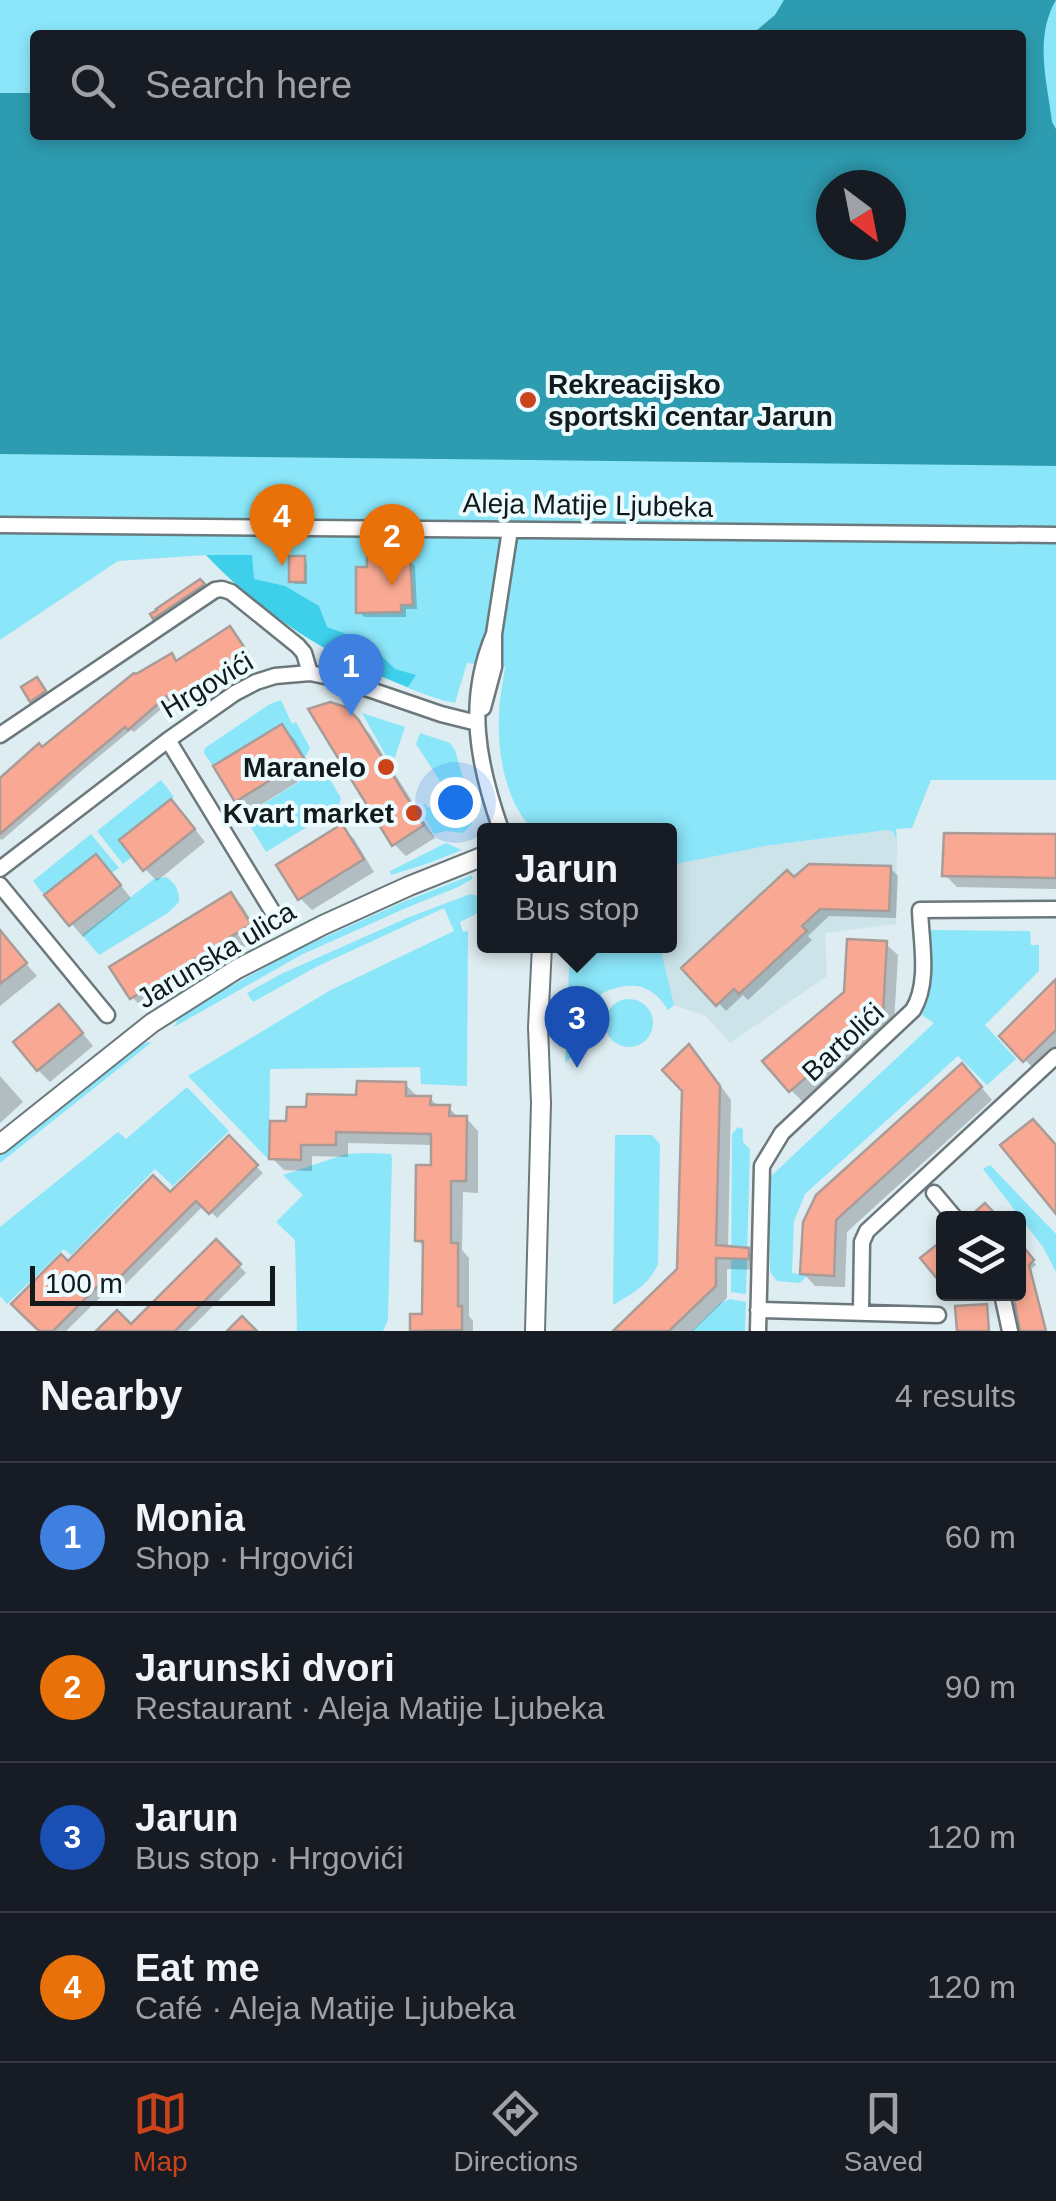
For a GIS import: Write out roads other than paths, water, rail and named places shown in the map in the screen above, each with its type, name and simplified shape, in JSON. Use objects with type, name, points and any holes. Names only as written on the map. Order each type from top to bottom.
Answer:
[{"type":"street","name":"Aleja Matije Ljubeka","points":[[0,525],[1056,535]]},
{"type":"street","points":[[498,823],[480,759],[477,723],[494,667],[494,634],[510,530]]},
{"type":"street","points":[[0,735],[215,590],[231,592],[298,646],[310,673]]},
{"type":"street","name":"Hrgovići","points":[[0,869],[168,740],[256,682],[274,676],[310,673],[364,686],[477,723]]},
{"type":"street","name":"Jarunska ulica","points":[[168,740],[277,919]]},
{"type":"street","name":"Jarunska ulica","points":[[0,1144],[152,1023],[238,968],[323,924],[477,859]]},
{"type":"street","name":"Jarunska ulica","points":[[0,885],[107,1015]]},
{"type":"street","name":"Bartolići","points":[[758,1331],[762,1166],[782,1133],[913,1010],[923,980],[920,910],[1056,909]]},
{"type":"street","points":[[534,1331],[542,953]]},
{"type":"street","points":[[860,1312],[862,1242],[867,1231],[1056,1056]]},
{"type":"street","points":[[934,1194],[949,1211]]},
{"type":"street","points":[[1004,1301],[1010,1331]]},
{"type":"street","points":[[758,1310],[938,1315]]},
{"type":"place","name":"Rekreacijsko sportski centar Jarun","points":[[528,400]]},
{"type":"place","name":"Eat me","points":[[282,566]]},
{"type":"place","name":"Jarunski dvori","points":[[392,586]]},
{"type":"place","name":"Monia","points":[[351,716]]},
{"type":"place","name":"Maranelo","points":[[386,767]]},
{"type":"place","name":"Kvart market","points":[[414,813]]},
{"type":"place","name":"Jarun","points":[[577,1068]]}]
